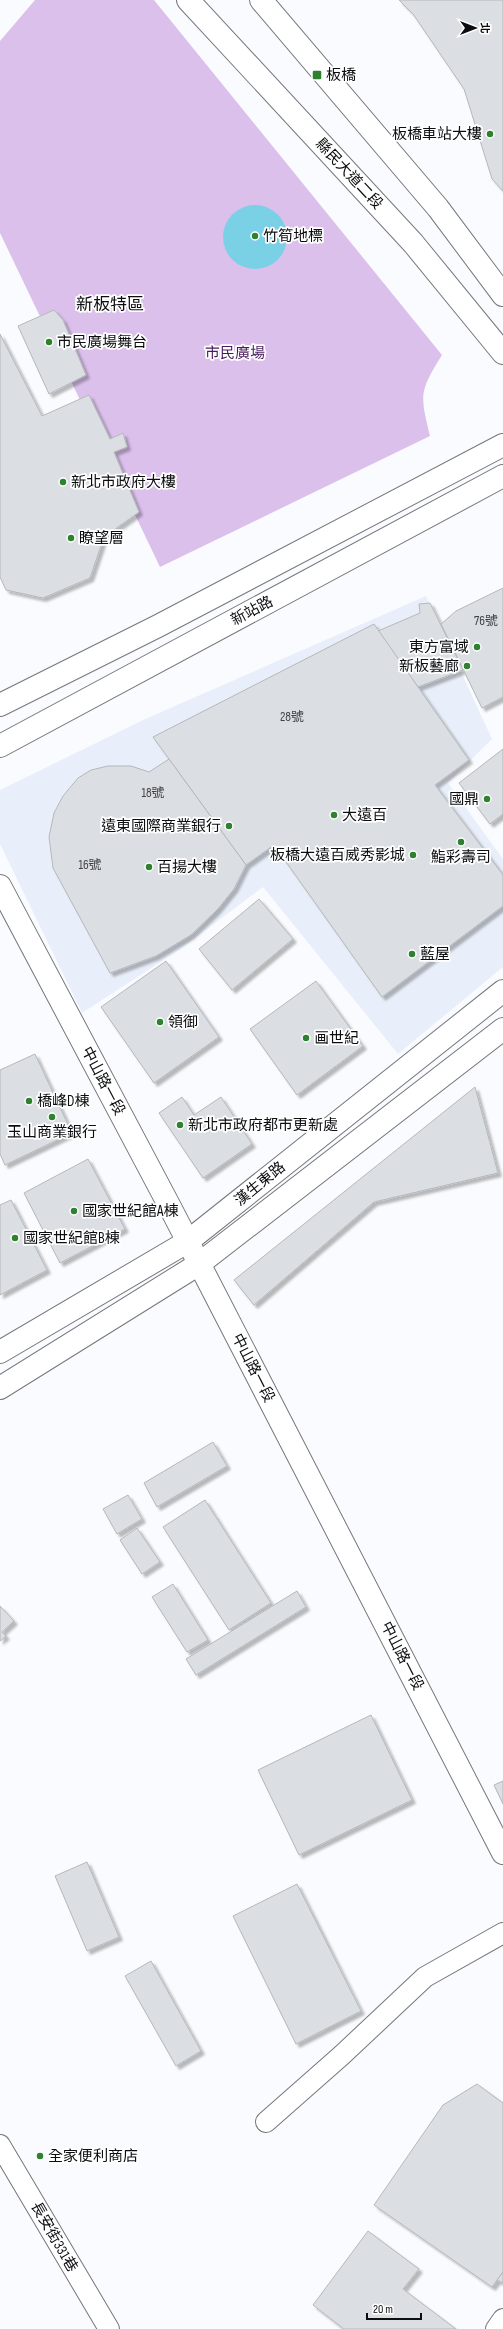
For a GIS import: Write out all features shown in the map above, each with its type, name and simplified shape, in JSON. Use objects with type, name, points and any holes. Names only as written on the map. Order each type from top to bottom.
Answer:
[{"type":"street","name":"縣民大道二段","points":[[188,0],[413,243],[503,353]]},
{"type":"street","points":[[261,0],[438,208],[503,295]]},
{"type":"street","name":"新站路","points":[[0,705],[165,622],[503,445]]},
{"type":"street","name":"新站路","points":[[0,746],[503,476]]},
{"type":"street","name":"中山路一段","points":[[0,886],[199,1264],[503,1853]]},
{"type":"street","name":"漢生東路","points":[[0,1352],[187,1242],[503,991]]},
{"type":"street","name":"漢生東路","points":[[0,1388],[199,1264],[503,1029]]},
{"type":"street","points":[[266,2122],[342,2055],[425,1977],[503,1932]]},
{"type":"street","name":"長安街331巷","points":[[0,2145],[108,2329]]},
{"type":"street","points":[[496,2329],[503,2319]]},
{"type":"shaded area","points":[[426,596],[492,739],[448,783],[503,859],[503,967],[398,1054],[263,887],[179,950],[82,1013],[0,844],[0,790],[143,720]]},
{"type":"green space","name":"市民廣場","points":[[35,0],[154,0],[442,355],[434,367],[425,386],[423,402],[430,436],[160,567],[0,233],[0,41]]},
{"type":"water","points":[[249,205],[261,205],[278,214],[285,225],[287,237],[285,249],[278,260],[261,269],[249,269],[237,264],[228,255],[223,243],[223,231],[228,219],[237,210]]},
{"type":"building","name":"板橋車站大樓","points":[[399,0],[503,0],[503,191],[492,179],[464,89],[413,14]]},
{"type":"building","name":"市民廣場舞台","points":[[54,310],[63,320],[86,375],[49,394],[18,326]]},
{"type":"building","name":"新北市政府大樓","points":[[0,334],[42,416],[89,395],[110,439],[123,433],[127,447],[114,452],[139,512],[104,537],[90,578],[43,598],[6,590],[0,577]]},
{"type":"building","name":"東方富域","points":[[503,588],[503,697],[482,708],[441,624],[456,611]]},
{"type":"building","points":[[430,603],[463,670],[418,687],[378,631],[420,613],[419,604]]},
{"type":"building","name":"大遠百","points":[[374,624],[469,760],[435,785],[503,875],[503,906],[382,997],[274,845],[246,865],[153,737]]},
{"type":"building","name":"國鼎","points":[[503,749],[503,814],[490,824],[459,783]]},
{"type":"building","name":"百揚大樓","points":[[169,759],[246,865],[234,889],[217,910],[191,935],[156,956],[110,973],[53,868],[49,837],[54,813],[63,796],[78,778],[91,770],[108,766],[131,766],[149,772]]},
{"type":"building","points":[[259,899],[293,939],[232,990],[199,949]]},
{"type":"building","name":"領御","points":[[166,961],[219,1037],[154,1083],[101,1007]]},
{"type":"building","name":"画世紀","points":[[316,981],[363,1046],[297,1095],[250,1029]]},
{"type":"building","name":"橋峰D棟","points":[[35,1054],[72,1133],[5,1165],[0,1154],[0,1070]]},
{"type":"building","points":[[475,1087],[498,1173],[374,1202],[254,1305],[234,1280]]},
{"type":"building","points":[[182,1097],[194,1115],[221,1097],[252,1144],[203,1178],[159,1113]]},
{"type":"building","name":"國家世紀館A棟","points":[[88,1159],[125,1229],[60,1263],[24,1193]]},
{"type":"building","name":"國家世紀館B棟","points":[[11,1200],[47,1270],[0,1295],[0,1205]]},
{"type":"building","points":[[213,1442],[227,1466],[157,1507],[144,1483]]},
{"type":"building","points":[[128,1495],[142,1519],[117,1534],[103,1509]]},
{"type":"building","points":[[205,1500],[271,1603],[229,1630],[163,1527]]},
{"type":"building","points":[[137,1528],[160,1562],[142,1574],[120,1540]]},
{"type":"building","points":[[173,1584],[208,1640],[187,1652],[152,1597]]},
{"type":"building","points":[[297,1591],[306,1607],[196,1675],[186,1659]]},
{"type":"building","points":[[0,1606],[14,1621],[2,1632],[6,1636],[0,1641]]},
{"type":"building","points":[[371,1715],[412,1800],[299,1855],[258,1770]]},
{"type":"building","points":[[503,1781],[503,1804],[494,1785]]},
{"type":"building","points":[[87,1862],[119,1937],[87,1951],[55,1876]]},
{"type":"building","points":[[297,1884],[361,2011],[296,2044],[233,1916]]},
{"type":"building","points":[[151,1961],[201,2051],[176,2066],[125,1976]]},
{"type":"building","points":[[477,2084],[503,2103],[503,2272],[492,2287],[374,2205],[443,2105]]},
{"type":"building","points":[[368,2231],[419,2269],[403,2289],[456,2329],[344,2329],[313,2305]]},
{"type":"building","points":[[503,2272],[503,2283],[497,2280]]},
{"type":"place","name":"板橋","points":[[317,75]]},
{"type":"place","name":"板橋車站大樓","points":[[490,134]]},
{"type":"place","name":"竹筍地標","points":[[255,236]]},
{"type":"place","name":"市民廣場舞台","points":[[49,342]]},
{"type":"place","name":"新北市政府大樓","points":[[63,482]]},
{"type":"place","name":"瞭望層","points":[[71,538]]},
{"type":"place","name":"東方富域","points":[[477,647]]},
{"type":"place","name":"新板藝廊","points":[[467,666]]},
{"type":"place","name":"國鼎","points":[[487,799]]},
{"type":"place","name":"大遠百","points":[[334,815]]},
{"type":"place","name":"遠東國際商業銀行","points":[[229,826]]},
{"type":"place","name":"鮨彩壽司","points":[[461,842]]},
{"type":"place","name":"板橋大遠百威秀影城","points":[[413,855]]},
{"type":"place","name":"百揚大樓","points":[[149,867]]},
{"type":"place","name":"藍屋","points":[[412,954]]},
{"type":"place","name":"領御","points":[[160,1022]]},
{"type":"place","name":"画世紀","points":[[306,1038]]},
{"type":"place","name":"橋峰D棟","points":[[29,1101]]},
{"type":"place","name":"玉山商業銀行","points":[[52,1117]]},
{"type":"place","name":"新北市政府都市更新處","points":[[180,1125]]},
{"type":"place","name":"國家世紀館A棟","points":[[74,1211]]},
{"type":"place","name":"國家世紀館B棟","points":[[15,1238]]},
{"type":"place","name":"全家便利商店","points":[[40,2156]]},
{"type":"district","name":"新板特區","points":[[110,305]]}]
